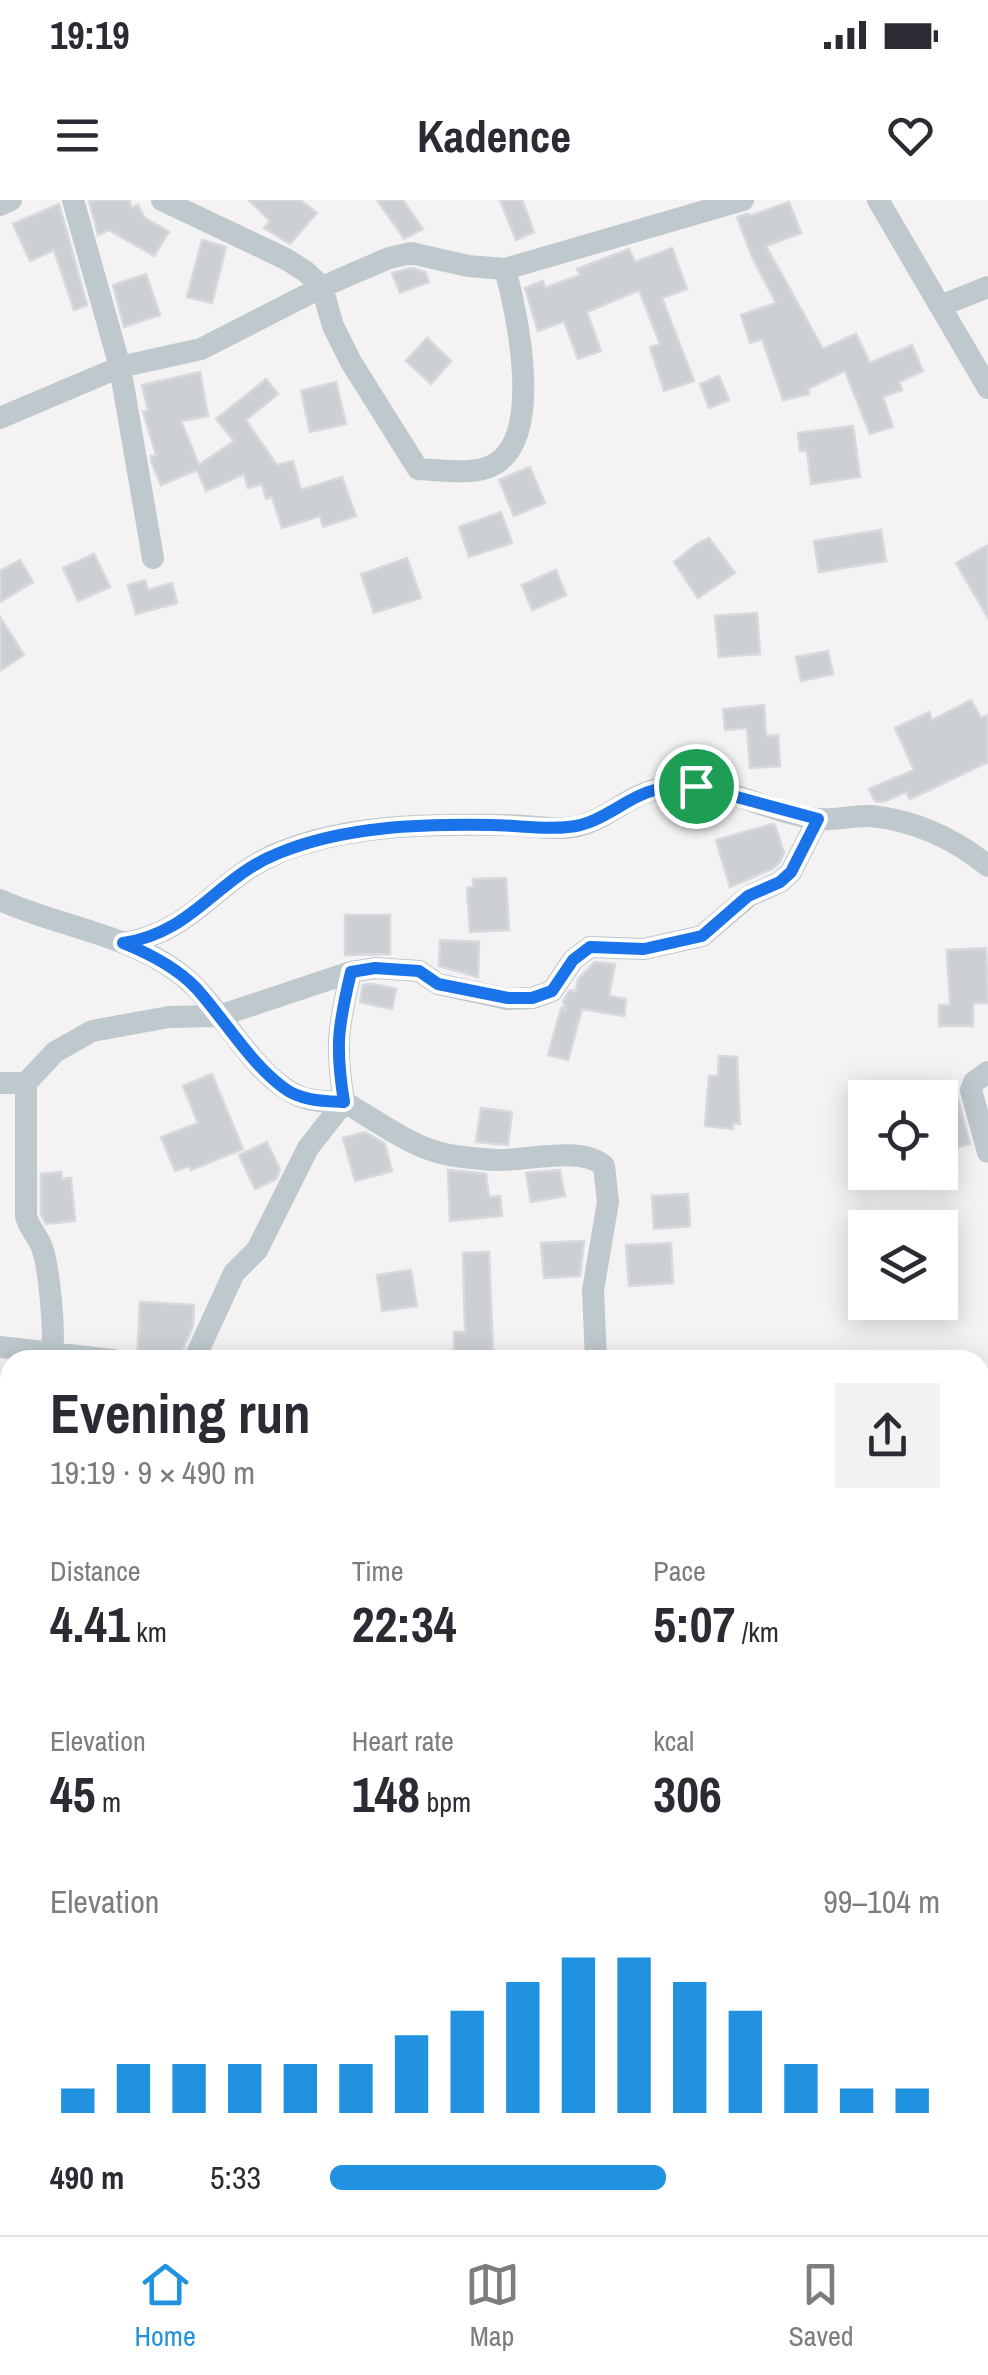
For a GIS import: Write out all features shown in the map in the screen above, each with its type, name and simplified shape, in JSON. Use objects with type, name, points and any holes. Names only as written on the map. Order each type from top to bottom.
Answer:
[{"type":"street","points":[[0,205],[11,200]]},
{"type":"street","points":[[73,200],[120,367],[152,558]]},
{"type":"street","points":[[162,200],[286,259],[322,287],[332,326],[418,469],[472,470],[494,465],[510,451],[524,402],[516,310],[505,269]]},
{"type":"street","points":[[0,418],[120,367],[201,349],[322,287],[389,258],[412,254],[505,269],[742,200]]},
{"type":"street","points":[[878,200],[988,388]]},
{"type":"street","points":[[940,306],[988,286]]},
{"type":"street","points":[[123,943],[150,939],[168,931],[237,874],[278,853],[330,837],[396,827],[456,824],[563,828],[588,824],[658,789],[696,786],[818,819],[869,816],[908,823],[968,850],[988,866]]},
{"type":"street","points":[[52,1350],[55,1330],[42,1247],[26,1216],[26,1083],[55,1052],[92,1031],[155,1019],[219,1016],[351,972],[375,968],[419,971],[438,984],[508,998],[532,998],[552,991],[573,960],[590,947],[644,949],[702,936],[748,896],[780,882],[791,872],[818,819]]},
{"type":"street","points":[[0,900],[38,918],[145,952],[193,985],[285,1089],[303,1098],[344,1102],[433,1151],[497,1160],[540,1156],[598,1160],[604,1166],[608,1202],[593,1290],[596,1350]]},
{"type":"street","points":[[199,1350],[234,1273],[257,1250],[308,1148],[344,1102],[337,1054],[338,1025],[351,972]]},
{"type":"street","points":[[988,1072],[974,1082],[971,1090],[988,1152]]},
{"type":"street","points":[[0,1083],[26,1083]]},
{"type":"street","points":[[0,1348],[26,1350]]},
{"type":"building","points":[[89,200],[129,200],[132,208],[138,205],[144,217],[169,232],[154,256],[109,230],[98,235]]},
{"type":"building","points":[[249,200],[300,200],[317,213],[290,244],[264,228],[270,221]]},
{"type":"building","points":[[377,200],[403,200],[423,229],[404,239]]},
{"type":"building","points":[[500,200],[522,200],[534,232],[516,240]]},
{"type":"building","points":[[789,202],[801,233],[766,246],[823,349],[856,334],[870,363],[912,345],[923,371],[899,382],[902,390],[883,397],[893,427],[870,434],[845,371],[808,389],[809,394],[783,400],[762,339],[750,343],[741,315],[776,303],[737,217]]},
{"type":"building","points":[[59,204],[87,305],[74,310],[54,250],[30,261],[13,224]]},
{"type":"building","points":[[202,240],[226,247],[212,303],[187,297]]},
{"type":"building","points":[[672,248],[687,289],[662,298],[694,381],[664,391],[650,347],[660,344],[639,290],[587,312],[601,351],[578,359],[564,321],[538,331],[525,288],[543,281],[545,288],[580,275],[577,269],[629,249],[635,262]]},
{"type":"building","points":[[411,268],[425,272],[429,282],[400,293],[392,273]]},
{"type":"building","points":[[146,274],[160,315],[124,327],[113,285]]},
{"type":"building","points":[[427,338],[451,361],[431,384],[406,361]]},
{"type":"building","points":[[200,372],[208,416],[181,421],[199,465],[234,441],[216,419],[266,379],[278,394],[246,420],[277,465],[293,461],[301,490],[342,477],[356,516],[323,527],[320,516],[282,528],[272,497],[266,499],[262,484],[248,488],[244,474],[206,491],[197,470],[161,485],[151,461],[151,456],[156,455],[143,411],[148,410],[142,385]]},
{"type":"building","points":[[719,376],[729,400],[709,408],[700,384]]},
{"type":"building","points":[[336,382],[346,424],[310,432],[301,391]]},
{"type":"building","points":[[853,426],[860,477],[811,484],[807,451],[800,451],[798,433]]},
{"type":"building","points":[[530,467],[545,503],[514,516],[499,480]]},
{"type":"building","points":[[501,512],[512,543],[469,557],[459,527]]},
{"type":"building","points":[[881,530],[886,561],[819,572],[814,541]]},
{"type":"building","points":[[709,538],[735,573],[698,598],[674,562]]},
{"type":"building","points":[[988,545],[988,618],[956,563]]},
{"type":"building","points":[[94,554],[110,587],[78,601],[63,568]]},
{"type":"building","points":[[407,558],[421,598],[374,613],[361,574]]},
{"type":"building","points":[[20,560],[33,582],[0,602],[0,571]]},
{"type":"building","points":[[556,570],[566,595],[532,610],[522,585]]},
{"type":"building","points":[[145,580],[148,590],[172,583],[177,603],[136,614],[128,585]]},
{"type":"building","points":[[757,613],[760,654],[719,657],[715,616]]},
{"type":"building","points":[[0,617],[24,655],[0,671]]},
{"type":"building","points":[[828,651],[833,674],[801,681],[796,657]]},
{"type":"building","points":[[971,700],[981,718],[988,715],[988,762],[910,799],[906,792],[883,802],[875,801],[869,789],[914,770],[895,728],[929,712],[932,720]]},
{"type":"building","points":[[764,705],[766,736],[778,735],[780,766],[750,768],[747,728],[725,730],[723,709]]},
{"type":"building","points":[[772,824],[784,853],[779,863],[730,887],[716,840]]},
{"type":"building","points":[[506,878],[509,930],[470,932],[467,888],[473,887],[473,879]]},
{"type":"building","points":[[345,915],[390,915],[390,954],[345,955]]},
{"type":"building","points":[[440,940],[479,942],[478,977],[439,966]]},
{"type":"building","points":[[986,948],[988,1003],[973,1003],[973,1026],[939,1026],[939,1005],[950,1005],[947,950]]},
{"type":"building","points":[[595,962],[615,964],[609,996],[626,999],[624,1016],[582,1009],[568,1060],[548,1055],[561,1008],[565,1010],[563,1001],[570,990],[576,991],[578,979]]},
{"type":"building","points":[[363,985],[396,989],[392,1009],[360,1002]]},
{"type":"building","points":[[719,1056],[737,1057],[740,1124],[733,1123],[733,1129],[705,1126],[709,1076],[718,1076]]},
{"type":"building","points":[[212,1074],[243,1149],[191,1170],[189,1166],[175,1171],[161,1137],[198,1123],[183,1086]]},
{"type":"building","points":[[958,1100],[970,1144],[958,1147]]},
{"type":"building","points":[[481,1108],[512,1112],[508,1145],[476,1142]]},
{"type":"building","points":[[365,1132],[385,1144],[392,1171],[355,1181],[343,1138]]},
{"type":"building","points":[[267,1142],[280,1170],[276,1179],[255,1189],[239,1155]]},
{"type":"building","points":[[448,1170],[486,1174],[489,1197],[500,1196],[502,1216],[450,1221]]},
{"type":"building","points":[[560,1170],[565,1196],[531,1202],[526,1173]]},
{"type":"building","points":[[61,1172],[62,1179],[71,1178],[75,1221],[46,1224],[41,1214],[41,1174]]},
{"type":"building","points":[[688,1194],[690,1226],[654,1229],[652,1196]]},
{"type":"building","points":[[584,1241],[580,1276],[544,1278],[541,1243]]},
{"type":"building","points":[[671,1243],[673,1283],[629,1286],[626,1245]]},
{"type":"building","points":[[489,1252],[493,1350],[454,1350],[454,1332],[465,1332],[463,1253]]},
{"type":"building","points":[[411,1270],[417,1306],[382,1311],[377,1275]]},
{"type":"building","points":[[140,1302],[194,1305],[193,1326],[182,1350],[138,1350]]},
{"type":"route","points":[[696,786],[818,819],[791,872],[780,882],[748,896],[702,936],[644,949],[590,947],[573,960],[552,991],[532,998],[508,998],[438,984],[419,971],[375,968],[351,972],[338,1025],[337,1054],[344,1102],[303,1098],[285,1089],[193,985],[145,952],[123,943],[150,939],[168,931],[237,874],[278,853],[330,837],[396,827],[456,824],[563,828],[588,824],[658,789],[696,786]]}]
